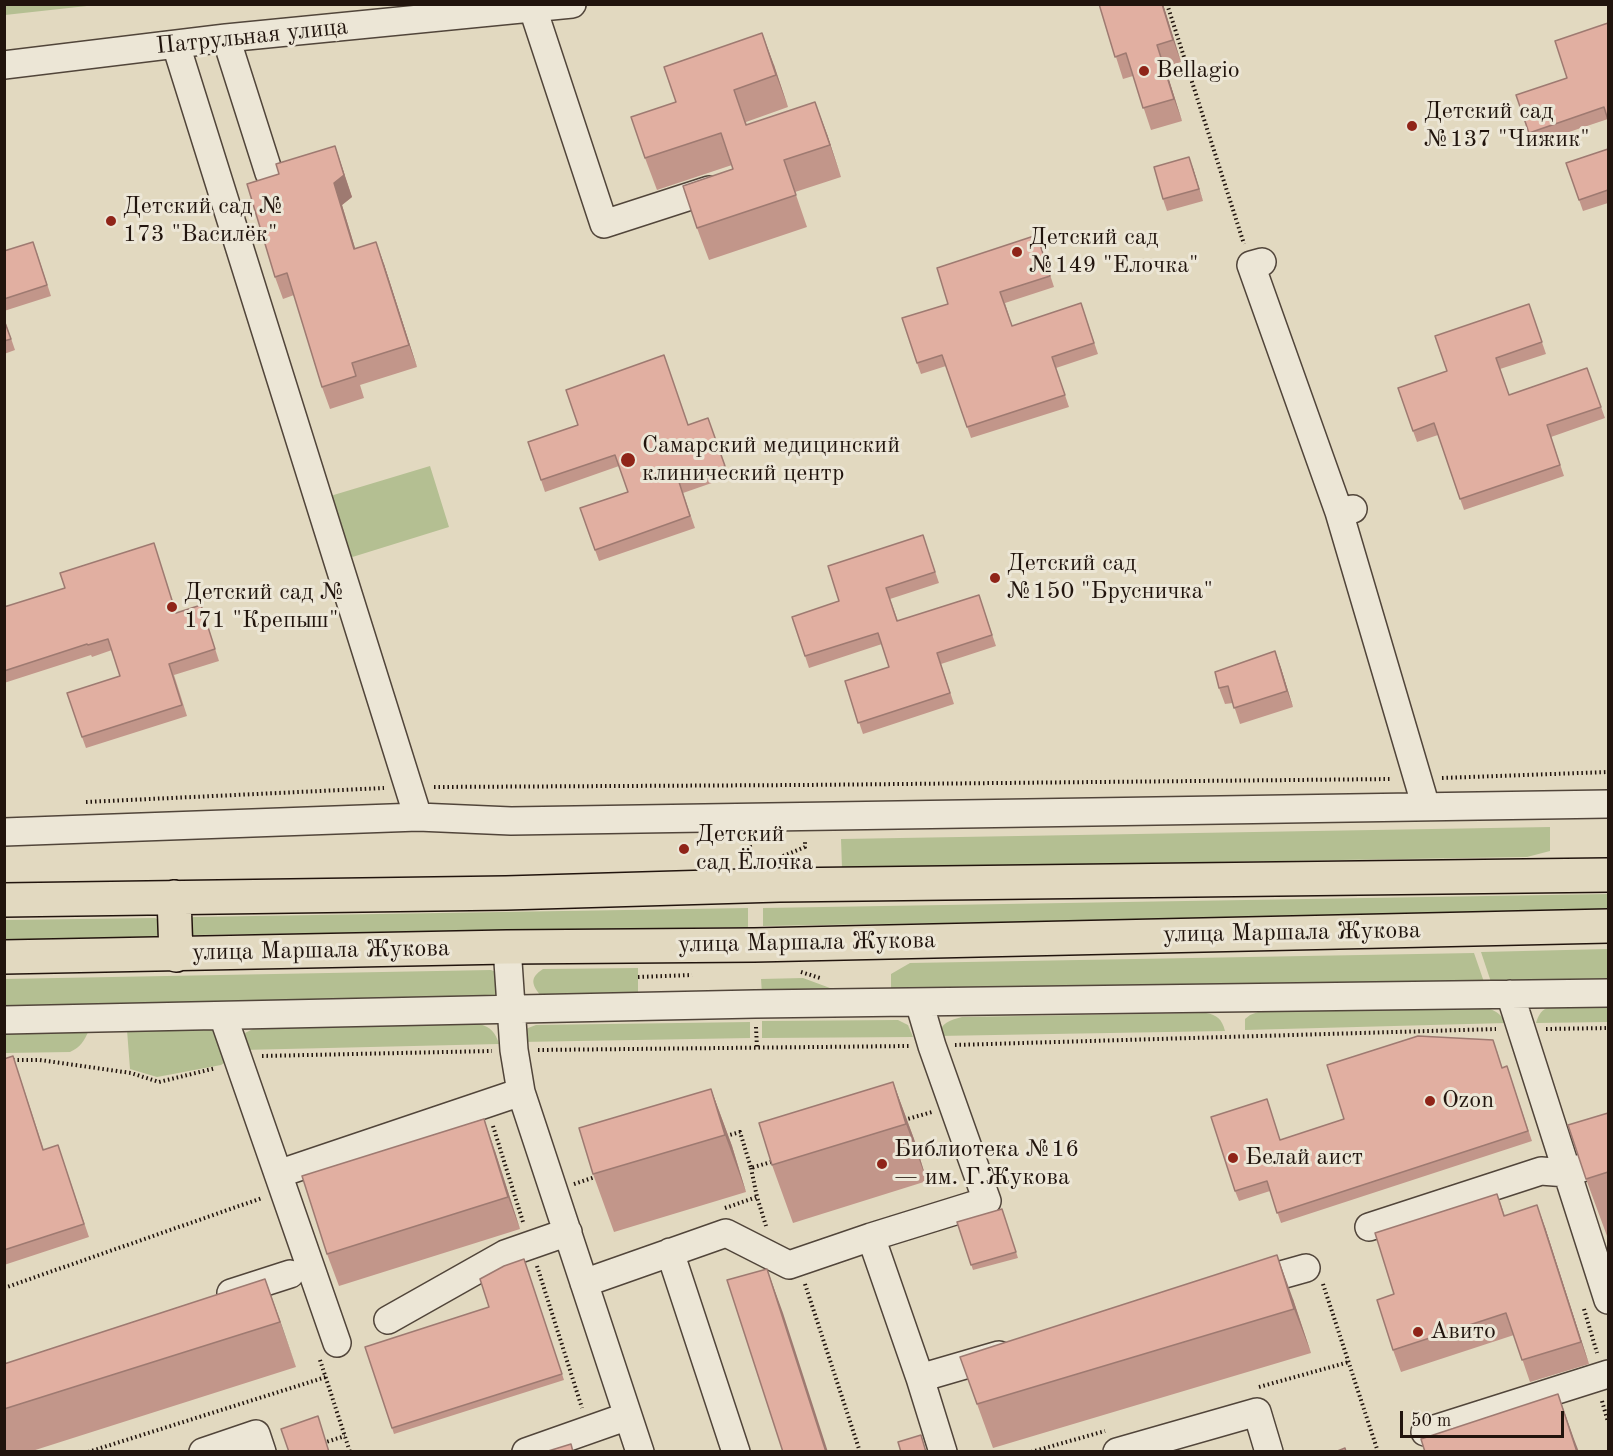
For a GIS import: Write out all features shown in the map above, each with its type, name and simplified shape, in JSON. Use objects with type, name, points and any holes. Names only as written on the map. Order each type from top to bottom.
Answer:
[{"type":"main road","points":[[4,900],[506,893],[779,885],[1608,875]]},
{"type":"main road","points":[[174,897],[176,954]]},
{"type":"main road","name":"улица Маршала Жукова","points":[[4,957],[507,947],[766,945],[1608,926]]},
{"type":"street","name":"Патрульная улица","points":[[4,65],[226,38],[572,4]]},
{"type":"street","points":[[533,9],[604,224],[709,190]]},
{"type":"street","points":[[226,38],[269,173]]},
{"type":"street","points":[[176,45],[418,817]]},
{"type":"street","points":[[1256,263],[1346,511],[1426,807]]},
{"type":"street","points":[[4,832],[418,817],[511,821],[1608,804]]},
{"type":"street","points":[[507,947],[514,1050],[521,1092],[640,1452]]},
{"type":"street","points":[[4,1020],[919,1002],[1608,993]]},
{"type":"street","points":[[1510,994],[1567,1173],[1604,1272],[1608,1300]]},
{"type":"street","points":[[584,1283],[726,1233],[789,1265],[987,1201],[932,1046],[919,1002]]},
{"type":"street","points":[[223,1016],[237,1057],[271,1186],[337,1343]]},
{"type":"street","points":[[271,1186],[521,1092]]},
{"type":"street","points":[[1369,1227],[1541,1171],[1567,1173],[1608,1159]]},
{"type":"street","points":[[388,1320],[505,1254],[568,1232]]},
{"type":"street","points":[[871,1237],[943,1452]]},
{"type":"street","points":[[670,1252],[736,1452]]},
{"type":"street","points":[[1226,1290],[1313,1271]]},
{"type":"street","points":[[210,1300],[290,1274]]},
{"type":"street","points":[[920,1378],[1022,1349]]},
{"type":"street","points":[[1425,1432],[1608,1374]]},
{"type":"street","points":[[1117,1452],[1257,1412],[1269,1452]]},
{"type":"street","points":[[526,1452],[628,1416]]},
{"type":"street","points":[[203,1452],[256,1434],[261,1452]]},
{"type":"path","points":[[1167,4],[1256,263]]},
{"type":"path","points":[[76,803],[408,787],[839,785],[1418,778],[1608,772]]},
{"type":"path","points":[[4,1060],[40,1060],[63,1063],[131,1073],[159,1082],[221,1066],[237,1057],[514,1050],[932,1046],[1608,1028]]},
{"type":"path","points":[[485,1104],[589,1430]]},
{"type":"path","points":[[899,1122],[933,1112],[936,1122]]},
{"type":"path","points":[[718,1138],[740,1132],[766,1227]]},
{"type":"path","points":[[751,1168],[774,1161]]},
{"type":"path","points":[[565,1186],[598,1176]]},
{"type":"path","points":[[4,1288],[271,1186]]},
{"type":"path","points":[[717,1211],[757,1197]]},
{"type":"path","points":[[797,1262],[860,1452]]},
{"type":"path","points":[[1313,1271],[1378,1452]]},
{"type":"path","points":[[88,1452],[326,1377]]},
{"type":"path","points":[[316,1445],[345,1436]]},
{"type":"green space","points":[[5,4],[96,4],[96,5],[5,15]]},
{"type":"green space","points":[[430,466],[449,527],[346,559],[327,497]]},
{"type":"green space","points":[[1550,827],[1550,851],[1527,857],[842,868],[841,839]]},
{"type":"green space","points":[[1608,894],[1608,912],[763,926],[763,908]]},
{"type":"green space","points":[[748,908],[748,927],[193,935],[190,932],[190,920],[193,917]]},
{"type":"green space","points":[[155,918],[159,920],[160,932],[155,938],[5,940],[4,920]]},
{"type":"green space","points":[[1608,949],[1608,979],[1491,982],[1481,952]]},
{"type":"green space","points":[[1474,953],[1484,982],[891,991],[891,974],[910,963]]},
{"type":"green space","points":[[638,968],[638,996],[541,996],[533,982],[536,975],[543,969]]},
{"type":"green space","points":[[491,970],[496,972],[499,998],[5,1008],[4,979]]},
{"type":"green space","points":[[803,978],[830,988],[830,993],[762,994],[761,979]]},
{"type":"green space","points":[[1608,1005],[1608,1022],[1536,1023],[1543,1011],[1552,1006]]},
{"type":"green space","points":[[1481,1007],[1496,1012],[1506,1023],[1245,1030],[1245,1019],[1258,1012]]},
{"type":"green space","points":[[1206,1013],[1218,1018],[1225,1031],[937,1036],[946,1023],[962,1017]]},
{"type":"green space","points":[[898,1020],[908,1025],[913,1037],[762,1038],[762,1021]]},
{"type":"green space","points":[[750,1022],[750,1038],[520,1042],[523,1032],[536,1025]]},
{"type":"green space","points":[[479,1024],[492,1031],[499,1044],[242,1050],[241,1035],[255,1028]]},
{"type":"green space","points":[[206,1028],[215,1030],[230,1059],[221,1065],[157,1077],[130,1069],[127,1030]]},
{"type":"green space","points":[[89,1030],[82,1043],[70,1052],[5,1053],[4,1032]]},
{"type":"building","name":"Bellagio","points":[[1099,4],[1162,4],[1173,40],[1157,45],[1174,99],[1143,108],[1126,53],[1115,57]]},
{"type":"building","points":[[1608,23],[1608,120],[1604,107],[1529,133],[1516,95],[1567,78],[1555,41]]},
{"type":"building","points":[[762,33],[776,75],[734,90],[746,125],[815,102],[830,145],[784,160],[796,195],[697,228],[683,186],[733,169],[721,133],[645,158],[631,117],[676,102],[664,67]]},
{"type":"building","points":[[335,146],[344,175],[334,183],[354,249],[376,242],[409,345],[352,363],[356,376],[322,387],[287,273],[275,277],[247,184],[279,174],[276,164]]},
{"type":"building","points":[[1608,149],[1608,190],[1579,200],[1566,163]]},
{"type":"building","points":[[1189,157],[1199,189],[1163,199],[1154,167]]},
{"type":"building","points":[[1037,235],[1050,276],[1000,292],[1012,326],[1081,303],[1094,343],[1052,357],[1065,395],[967,427],[942,355],[917,363],[902,318],[948,304],[937,268]]},
{"type":"building","points":[[33,242],[47,285],[4,299],[4,251]]},
{"type":"building","points":[[1529,304],[1542,342],[1496,358],[1509,395],[1587,368],[1601,407],[1547,425],[1560,465],[1460,499],[1434,423],[1413,431],[1398,388],[1447,371],[1435,336]]},
{"type":"building","points":[[4,320],[11,339],[4,341]]},
{"type":"building","name":"Самарский медицинский клинический центр","points":[[664,355],[688,425],[708,418],[725,466],[679,482],[690,516],[595,550],[580,508],[628,492],[615,455],[541,480],[528,442],[578,425],[566,390]]},
{"type":"building","points":[[923,535],[935,572],[886,588],[897,621],[979,595],[992,635],[937,653],[950,693],[858,723],[845,681],[889,667],[878,633],[805,656],[792,617],[839,601],[828,566]]},
{"type":"building","points":[[154,543],[176,613],[201,605],[215,649],[169,664],[182,705],[82,737],[67,693],[120,676],[108,639],[4,671],[4,607],[65,588],[60,573]]},
{"type":"building","points":[[1275,651],[1287,691],[1234,708],[1228,686],[1219,688],[1215,672]]},
{"type":"building","points":[[1418,1036],[1493,1040],[1502,1068],[1507,1066],[1528,1131],[1277,1213],[1267,1181],[1235,1191],[1211,1117],[1267,1099],[1280,1140],[1344,1119],[1327,1065]]},
{"type":"building","points":[[13,1056],[43,1150],[58,1145],[84,1224],[4,1250],[4,1059]]},
{"type":"building","points":[[893,1082],[906,1124],[772,1165],[759,1123]]},
{"type":"building","points":[[711,1089],[725,1135],[593,1174],[579,1128]]},
{"type":"building","points":[[1608,1113],[1608,1172],[1586,1179],[1568,1125]]},
{"type":"building","points":[[484,1119],[508,1197],[327,1254],[302,1176]]},
{"type":"building","points":[[1497,1194],[1504,1216],[1537,1205],[1581,1342],[1522,1360],[1506,1313],[1393,1350],[1377,1300],[1394,1294],[1375,1233]]},
{"type":"building","points":[[1002,1209],[1016,1252],[971,1265],[957,1222]]},
{"type":"building","points":[[1277,1255],[1294,1309],[977,1404],[960,1357]]},
{"type":"building","points":[[524,1259],[562,1374],[392,1428],[365,1347],[489,1307],[480,1279],[504,1266]]},
{"type":"building","points":[[767,1269],[826,1452],[783,1452],[727,1280]]},
{"type":"building","points":[[265,1279],[280,1322],[4,1409],[4,1364]]},
{"type":"building","points":[[1558,1394],[1577,1452],[1425,1452],[1421,1439]]},
{"type":"building","points":[[318,1416],[329,1452],[289,1452],[281,1429]]},
{"type":"building","points":[[921,1435],[926,1452],[901,1452],[898,1442]]},
{"type":"building","points":[[571,1444],[573,1452],[545,1452]]},
{"type":"place","name":"Bellagio","points":[[1144,71]]},
{"type":"place","name":"Детский сад №137 \"Чижик\"","points":[[1412,126]]},
{"type":"place","name":"Детский сад № 173 \"Василёк\"","points":[[111,221]]},
{"type":"place","name":"Детский сад №149 \"Елочка\"","points":[[1017,252]]},
{"type":"place","name":"Самарский медицинский клинический центр","points":[[628,460]]},
{"type":"place","name":"Детский сад №150 \"Брусничка\"","points":[[995,578]]},
{"type":"place","name":"Детский сад № 171 \"Крепыш\"","points":[[172,607]]},
{"type":"place","name":"Детский сад Ёлочка","points":[[684,849]]},
{"type":"place","name":"Ozon","points":[[1430,1101]]},
{"type":"place","name":"Белай аист","points":[[1233,1158]]},
{"type":"place","name":"Библиотека №16 — им. Г.Жукова","points":[[882,1164]]},
{"type":"place","name":"Авито","points":[[1418,1332]]}]
